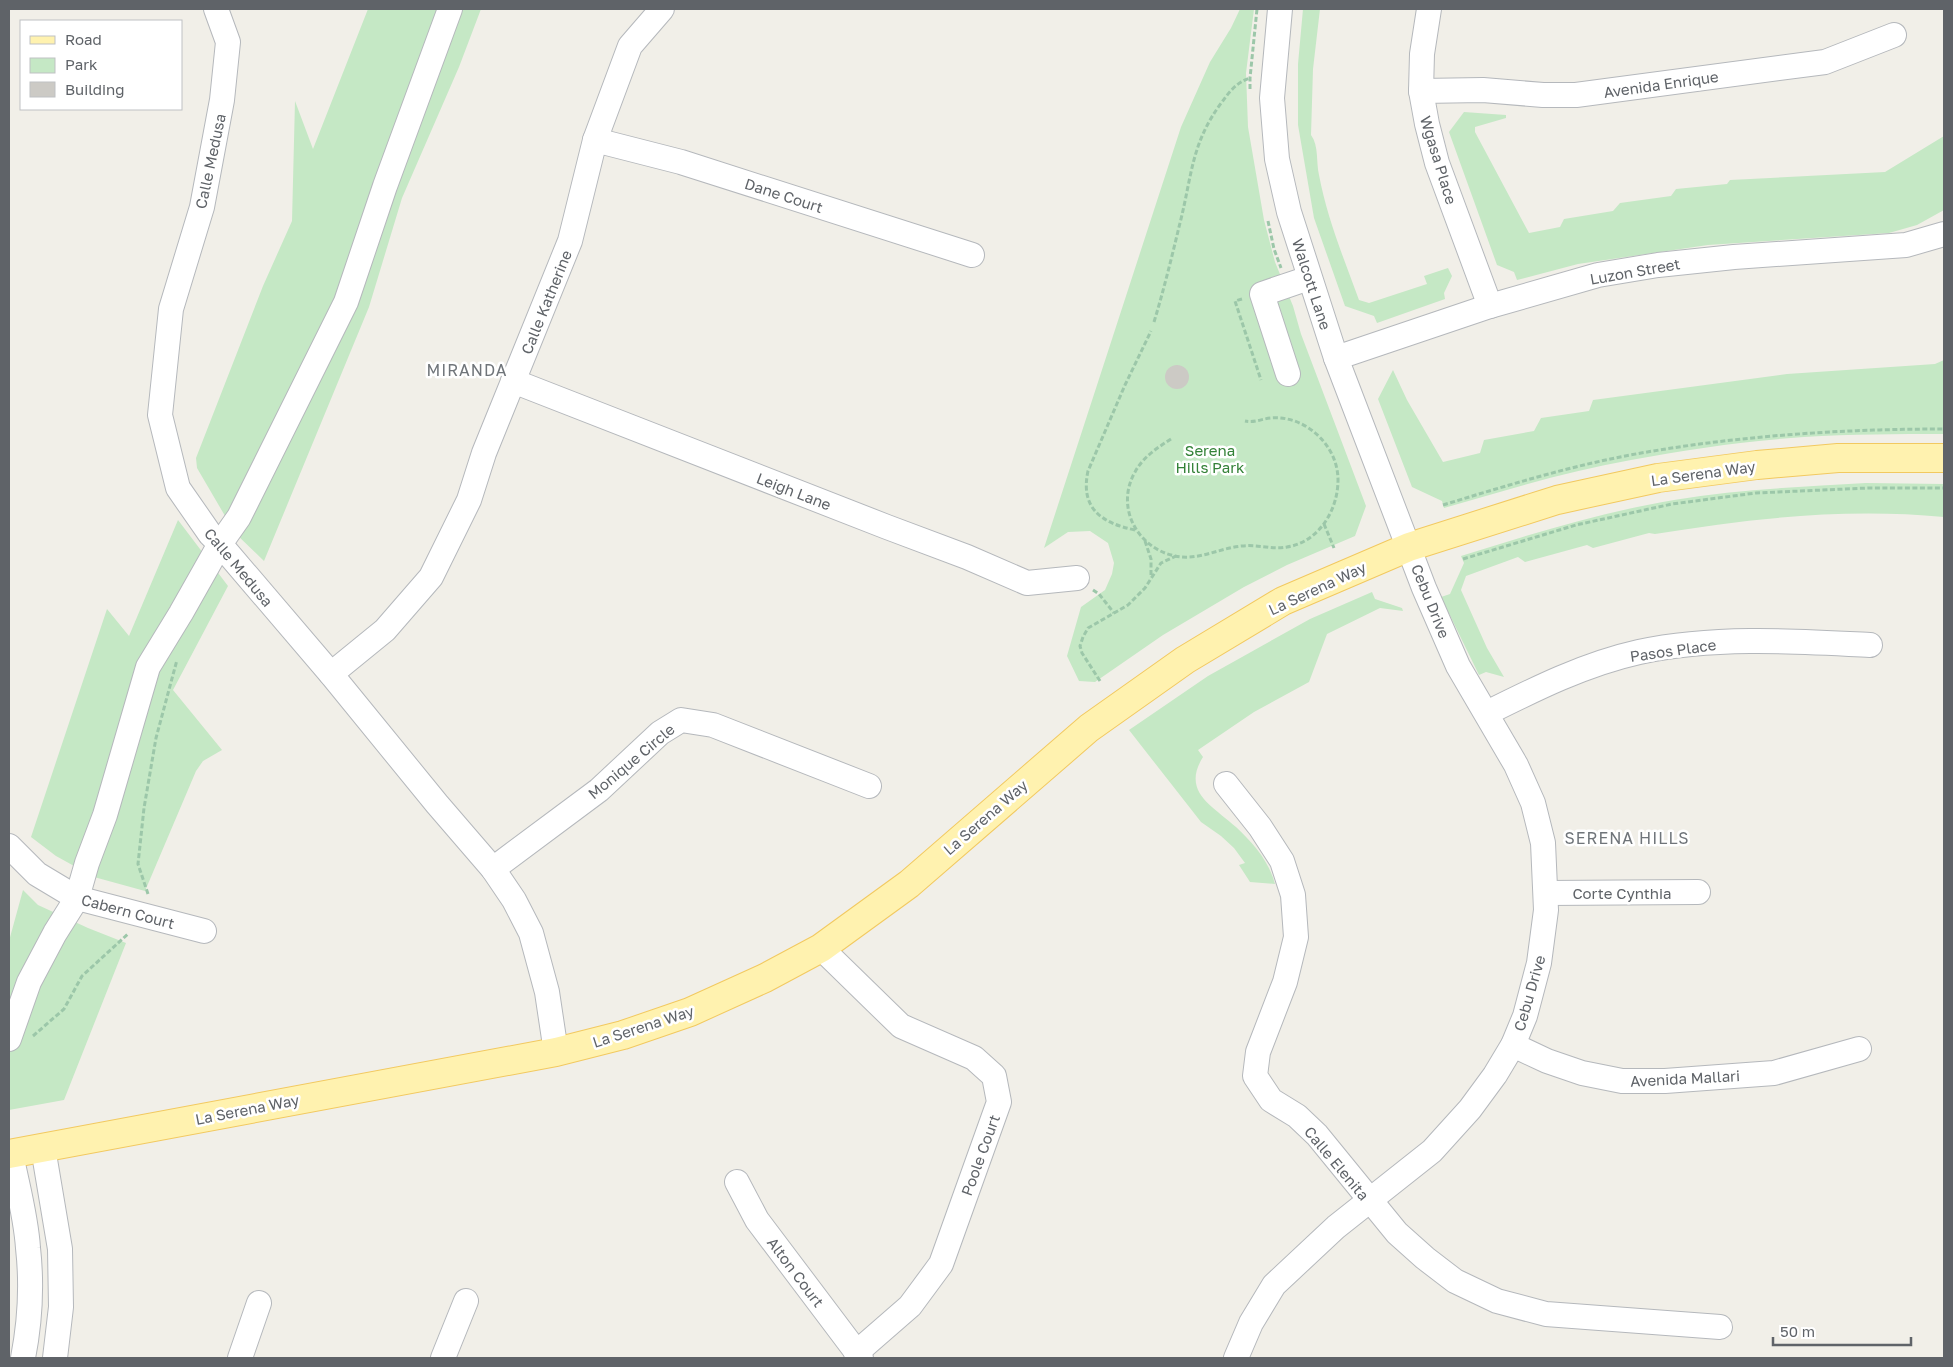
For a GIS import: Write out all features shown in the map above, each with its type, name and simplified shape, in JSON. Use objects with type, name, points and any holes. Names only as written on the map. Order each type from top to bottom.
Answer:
[{"type":"main road","name":"La Serena Way","points":[[10,1154],[556,1052],[624,1035],[690,1012],[765,978],[821,948],[908,884],[1089,728],[1185,660],[1283,601],[1409,546],[1557,500],[1658,478],[1757,465],[1838,458],[1944,458]]},
{"type":"street","name":"Calle Medusa","points":[[216,9],[228,42],[222,100],[202,207],[171,309],[160,415],[178,488],[210,534],[331,674],[407,769],[493,869],[514,900],[531,933],[548,992],[556,1052]]},
{"type":"street","points":[[9,1039],[29,982],[55,933],[77,898],[87,863],[105,815],[148,667],[220,544],[239,517],[346,302],[385,186],[450,9]]},
{"type":"street","name":"Calle Katherine","points":[[331,674],[385,630],[431,577],[470,500],[484,453],[570,241],[595,140],[630,46],[662,9]]},
{"type":"street","name":"Walcott Lane","points":[[1280,9],[1272,98],[1277,159],[1289,212],[1336,358],[1409,546]]},
{"type":"street","name":"Wgasa Place","points":[[1430,9],[1422,54],[1421,91],[1426,124],[1437,163],[1490,306]]},
{"type":"street","name":"Avenida Enrique","points":[[1421,91],[1483,90],[1543,95],[1576,95],[1825,62],[1894,35]]},
{"type":"street","name":"Dane Court","points":[[595,140],[682,162],[972,255]]},
{"type":"street","name":"Luzon Street","points":[[1336,358],[1490,306],[1598,276],[1658,265],[1734,256],[1906,245],[1944,234]]},
{"type":"street","points":[[1288,374],[1262,294],[1309,278]]},
{"type":"street","name":"Leigh Lane","points":[[513,381],[878,524],[967,556],[1027,583],[1077,578]]},
{"type":"street","name":"Cebu Drive","points":[[1236,1358],[1251,1323],[1274,1285],[1313,1246],[1432,1151],[1470,1109],[1495,1075],[1513,1045],[1525,1016],[1539,962],[1546,910],[1546,893],[1542,843],[1533,803],[1516,765],[1458,666],[1424,588],[1409,546]]},
{"type":"street","name":"Pasos Place","points":[[1487,713],[1587,668],[1638,652],[1686,645],[1741,641],[1793,641],[1870,645]]},
{"type":"street","name":"Monique Circle","points":[[493,869],[598,790],[660,733],[681,720],[713,725],[869,786]]},
{"type":"street","name":"Calle Elenita","points":[[1226,784],[1260,828],[1282,862],[1293,895],[1296,937],[1285,982],[1258,1052],[1255,1076],[1271,1100],[1297,1116],[1317,1135],[1397,1233],[1455,1281],[1497,1301],[1546,1314],[1720,1327]]},
{"type":"street","name":"Cabern Court","points":[[9,846],[37,874],[77,898],[204,931]]},
{"type":"street","name":"Corte Cynthia","points":[[1546,893],[1698,892]]},
{"type":"street","name":"Poole Court","points":[[821,948],[901,1026],[974,1058],[994,1076],[999,1102],[942,1264],[910,1306],[859,1356]]},
{"type":"street","name":"Avenida Mallari","points":[[1513,1045],[1547,1061],[1582,1073],[1622,1081],[1665,1081],[1774,1073],[1859,1049]]},
{"type":"street","points":[[43,1148],[60,1249],[61,1307],[56,1358]]},
{"type":"street","points":[[10,1154],[28,1246],[30,1270],[29,1314],[23,1358]]},
{"type":"street","name":"Alton Court","points":[[736,1182],[757,1220],[859,1356]]},
{"type":"street","points":[[443,1358],[466,1301]]},
{"type":"street","points":[[240,1358],[259,1304]]},
{"type":"path","points":[[1154,322],[1183,212],[1192,162],[1201,135],[1213,114],[1232,89],[1250,78]]},
{"type":"path","points":[[1135,530],[1123,527],[1094,511],[1086,496],[1087,479],[1088,471],[1125,385],[1151,331]]},
{"type":"path","points":[[1171,439],[1150,453],[1142,462],[1131,480],[1127,491],[1127,505],[1135,530],[1145,540],[1155,548],[1176,556],[1190,557],[1206,556],[1241,546],[1287,547],[1312,535],[1324,524],[1335,502],[1338,476],[1329,450],[1312,430],[1292,419],[1270,418],[1251,423],[1245,421]]},
{"type":"path","points":[[1463,559],[1576,525],[1672,504],[1756,493],[1868,488],[1944,488]]},
{"type":"path","points":[[1324,524],[1334,548]]},
{"type":"path","points":[[1145,540],[1150,559],[1151,576]]},
{"type":"path","points":[[1100,681],[1082,653],[1081,642],[1088,628],[1128,605],[1145,588],[1161,563],[1176,556]]},
{"type":"path","points":[[1077,578],[1099,594],[1114,613]]},
{"type":"path","points":[[148,894],[138,864],[144,808],[156,738],[178,662],[171,629]]},
{"type":"path","points":[[32,1037],[64,1009],[82,976],[129,933]]},
{"type":"green space","points":[[368,9],[481,9],[459,67],[402,198],[369,307],[264,561],[235,533],[197,468],[196,458],[263,286],[292,221],[295,101],[313,149]]},
{"type":"green space","name":"Serena Hills Park","points":[[1240,9],[1254,9],[1246,73],[1248,127],[1264,220],[1275,262],[1366,506],[1355,536],[1287,565],[1244,587],[1163,635],[1095,682],[1079,681],[1067,656],[1081,607],[1105,590],[1112,574],[1114,563],[1108,543],[1090,531],[1068,532],[1044,548],[1181,127],[1210,62],[1231,28]]},
{"type":"green space","points":[[1303,9],[1320,9],[1313,69],[1311,135],[1314,139],[1319,175],[1336,238],[1359,300],[1369,303],[1427,284],[1424,276],[1448,268],[1452,276],[1444,293],[1445,299],[1377,323],[1374,316],[1345,306],[1314,218],[1298,125],[1298,64]]},
{"type":"green space","points":[[1464,112],[1506,115],[1506,118],[1475,127],[1475,132],[1529,233],[1560,227],[1564,219],[1613,211],[1620,203],[1671,196],[1676,189],[1727,184],[1730,180],[1885,172],[1944,136],[1944,210],[1917,225],[1889,233],[1708,245],[1578,264],[1517,280],[1514,272],[1497,265],[1449,132]]},
{"type":"green space","points":[[1944,360],[1944,434],[1804,437],[1695,449],[1607,464],[1537,481],[1444,508],[1442,501],[1412,487],[1378,399],[1393,370],[1407,400],[1443,462],[1480,453],[1484,440],[1534,431],[1541,418],[1589,411],[1593,400],[1787,374],[1935,364]]},
{"type":"green space","points":[[1866,483],[1944,484],[1944,517],[1907,514],[1835,514],[1727,523],[1655,534],[1649,533],[1593,548],[1587,545],[1525,562],[1518,557],[1466,576],[1461,590],[1487,648],[1504,677],[1486,672],[1479,675],[1441,597],[1450,594],[1464,563],[1461,556],[1567,524],[1647,505],[1698,496]]},
{"type":"green space","points":[[178,520],[228,586],[173,690],[222,750],[203,761],[196,771],[145,891],[94,877],[56,856],[31,837],[107,609],[129,636]]},
{"type":"green space","points":[[1372,592],[1375,599],[1402,608],[1403,611],[1380,608],[1327,634],[1309,682],[1254,712],[1198,750],[1203,757],[1197,769],[1196,780],[1198,789],[1210,805],[1236,827],[1254,846],[1265,860],[1275,884],[1250,882],[1239,865],[1245,863],[1234,848],[1201,822],[1129,730],[1208,676],[1310,619]]},
{"type":"green space","points":[[23,890],[38,905],[126,943],[64,1100],[9,1110],[9,941]]},
{"type":"building","points":[[1177,365],[1182,366],[1188,372],[1188,382],[1182,388],[1177,389],[1172,388],[1166,382],[1165,377],[1166,372],[1172,366]]},
{"type":"district","name":"MIRANDA","points":[[467,370]]},
{"type":"district","name":"SERENA HILLS","points":[[1627,838]]}]
